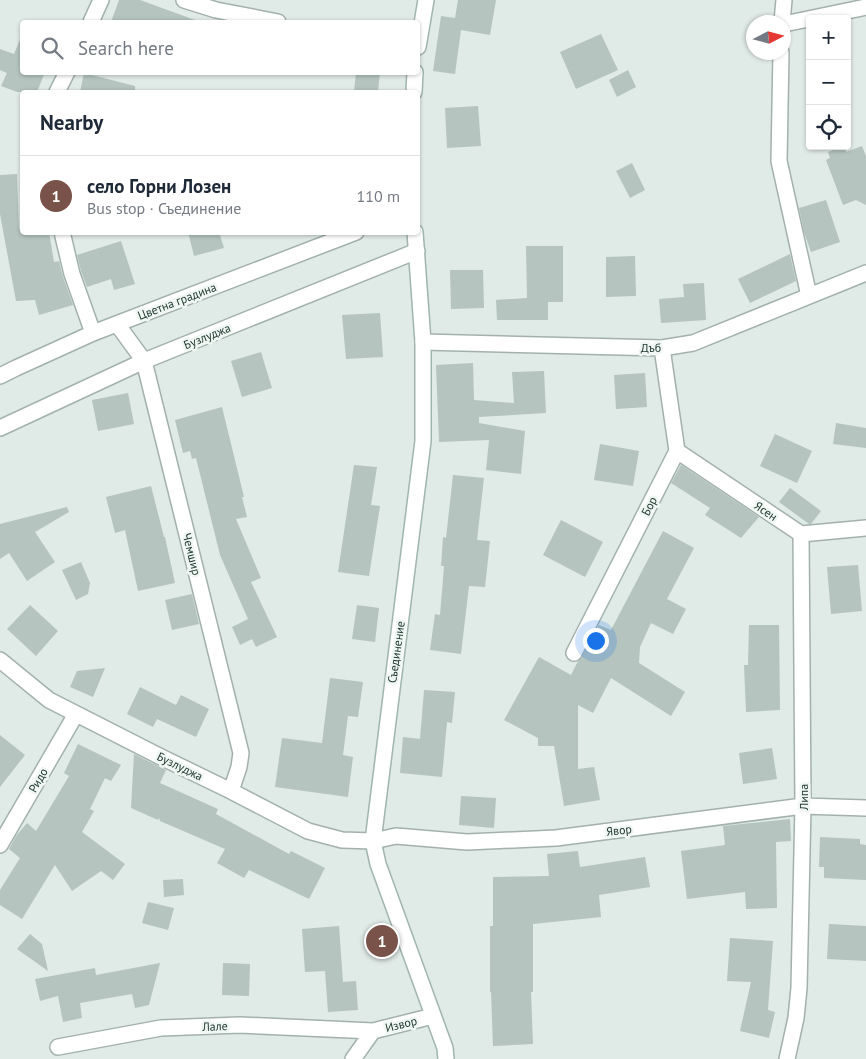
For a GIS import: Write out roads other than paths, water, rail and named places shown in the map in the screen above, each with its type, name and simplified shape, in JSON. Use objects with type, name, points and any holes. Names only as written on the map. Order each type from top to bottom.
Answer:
[{"type":"street","points":[[92,20],[102,0]]},
{"type":"street","points":[[184,0],[216,5],[271,20]]},
{"type":"street","points":[[420,34],[426,0]]},
{"type":"street","points":[[783,15],[784,0]]},
{"type":"street","points":[[791,21],[866,7]]},
{"type":"street","points":[[781,60],[779,161],[809,296]]},
{"type":"street","points":[[58,90],[66,75]]},
{"type":"street","points":[[414,90],[415,75]]},
{"type":"street","points":[[63,235],[72,274],[93,333]]},
{"type":"street","name":"Цветна градина","points":[[0,376],[93,333],[348,235]]},
{"type":"street","name":"Съединение","points":[[415,235],[423,342],[423,441],[372,841],[378,864],[445,1048],[446,1059]]},
{"type":"street","name":"Бузлуджа","points":[[0,428],[144,361],[417,251]]},
{"type":"street","name":"Дъб","points":[[423,342],[662,348],[693,343],[866,273]]},
{"type":"street","name":"Чемшир","points":[[118,324],[144,361],[241,752],[232,791]]},
{"type":"street","points":[[662,348],[677,451]]},
{"type":"street","name":"Ясен","points":[[677,451],[801,534]]},
{"type":"street","name":"Бор","points":[[574,653],[677,451]]},
{"type":"street","points":[[801,534],[866,528]]},
{"type":"street","name":"Липа","points":[[787,1059],[796,1018],[799,988],[803,806],[801,534]]},
{"type":"street","name":"Бузлуджа","points":[[0,660],[49,700],[308,831],[342,840],[372,841]]},
{"type":"street","name":"Ридо","points":[[0,845],[76,714]]},
{"type":"street","name":"Явор","points":[[372,841],[396,836],[467,842],[556,838],[803,806],[866,808]]},
{"type":"street","name":"Извор","points":[[353,1059],[373,1031],[433,1016]]},
{"type":"street","name":"Лале","points":[[58,1047],[161,1028],[240,1025],[373,1031]]},
{"type":"place","name":"село Горни Лозен","points":[[382,941]]}]
